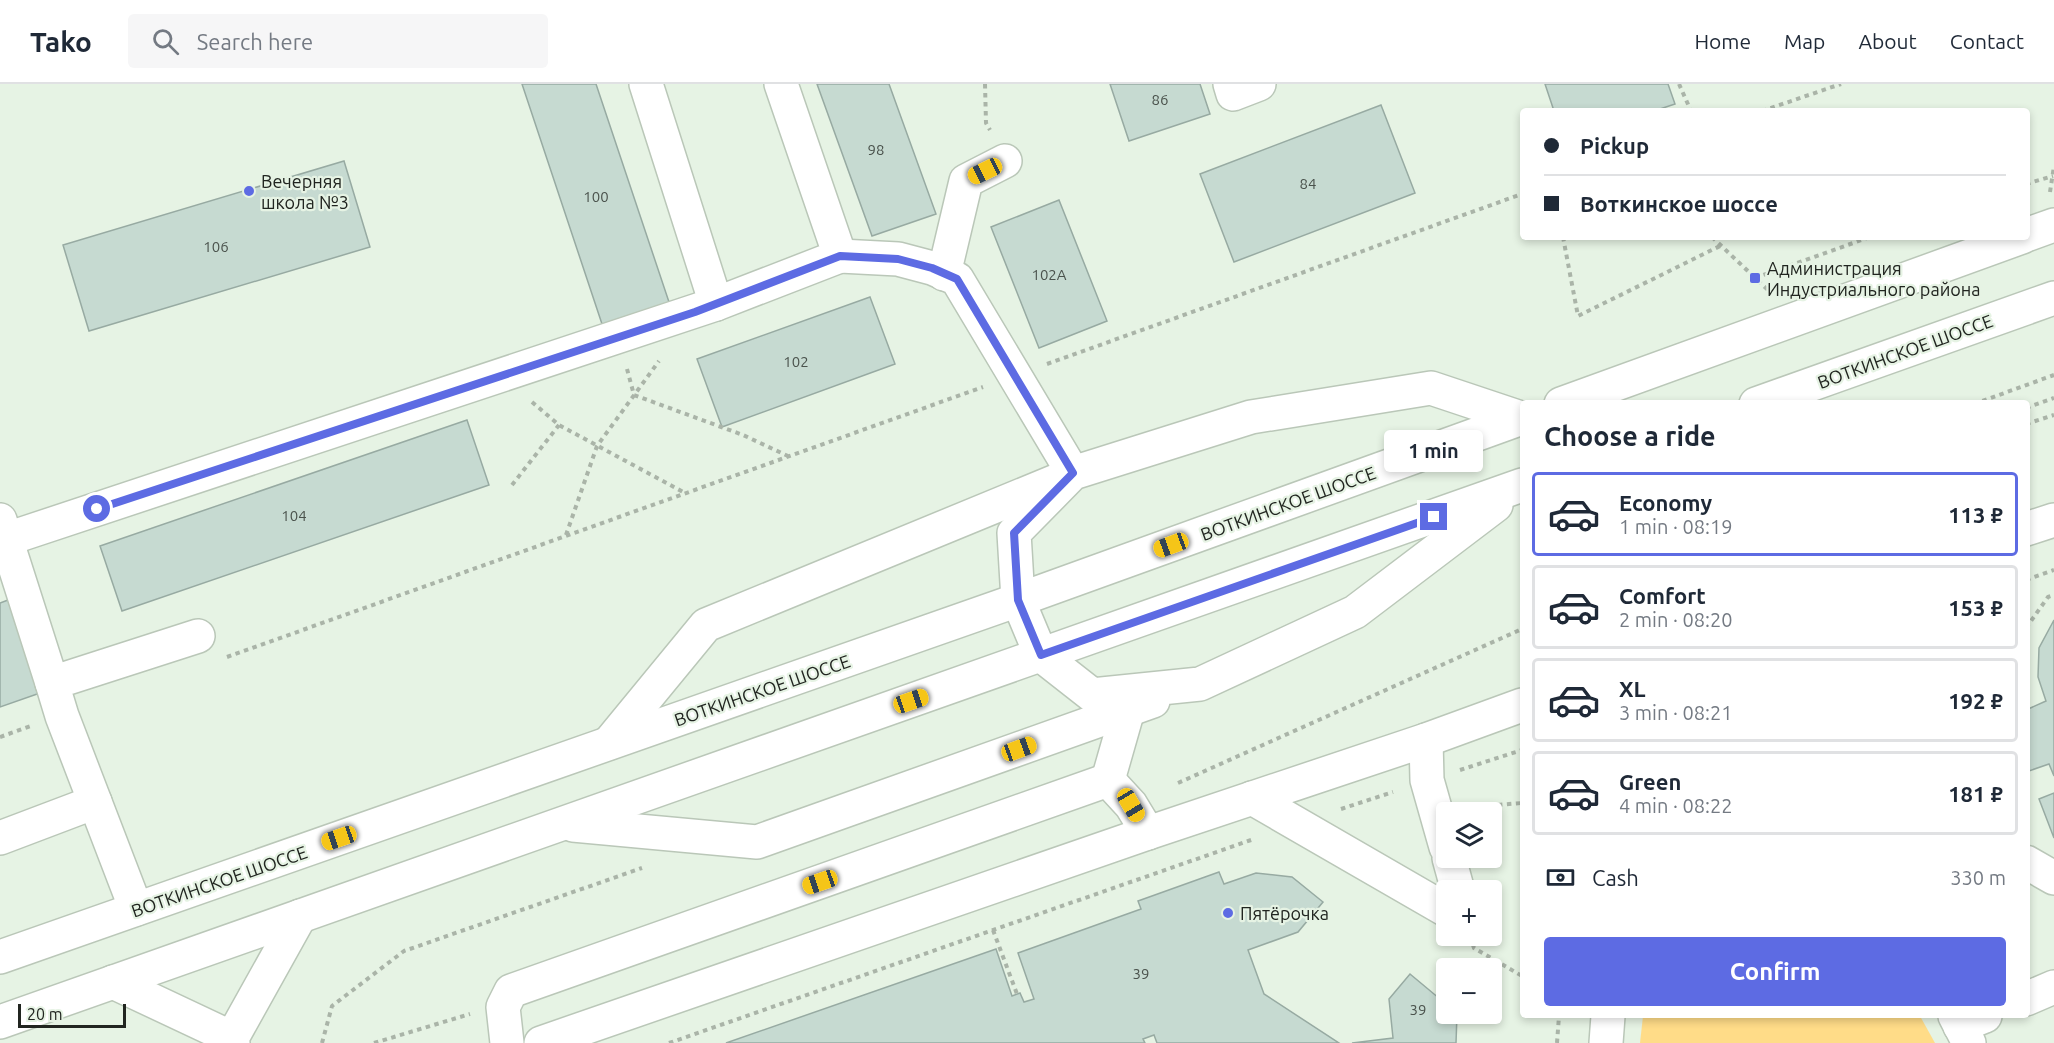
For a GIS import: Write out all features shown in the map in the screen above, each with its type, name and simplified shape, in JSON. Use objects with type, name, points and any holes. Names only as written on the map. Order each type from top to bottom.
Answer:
[{"type":"main road","points":[[646,84],[716,304]]},
{"type":"main road","points":[[781,84],[840,256]]},
{"type":"main road","points":[[1230,84],[1233,94],[1259,84]]},
{"type":"main road","points":[[944,274],[966,181],[1005,161]]},
{"type":"main road","points":[[2030,234],[2054,225]]},
{"type":"main road","points":[[1572,400],[2014,240]]},
{"type":"main road","points":[[136,909],[62,716],[4,529],[503,375],[716,304],[840,256],[898,259],[932,268],[957,279],[1073,473]]},
{"type":"main road","name":"ВОТКИНСКОЕ ШОССЕ","points":[[1767,400],[2054,298]]},
{"type":"main road","points":[[609,744],[706,625],[1073,473],[1251,417],[1431,388],[1520,417]]},
{"type":"main road","name":"ВОТКИНСКОЕ ШОССЕ","points":[[0,957],[1018,600],[1520,419]]},
{"type":"main road","points":[[1073,473],[1014,533],[1018,600],[1041,655],[1092,695],[1200,684]]},
{"type":"main road","points":[[0,1022],[1520,487]]},
{"type":"main road","points":[[562,824],[757,842],[1200,684],[1355,612],[1520,488]]},
{"type":"main road","points":[[2030,528],[2054,520]]},
{"type":"main road","points":[[52,683],[208,648]]},
{"type":"main road","points":[[541,1043],[1520,706]]},
{"type":"main road","points":[[1108,780],[1128,710]]},
{"type":"main road","points":[[1426,740],[1427,780],[1436,812]]},
{"type":"main road","points":[[1108,780],[1131,805],[1148,833]]},
{"type":"main road","points":[[507,1043],[503,1007],[511,991],[1108,780]]},
{"type":"main road","points":[[1252,798],[1436,904]]},
{"type":"main road","points":[[0,838],[95,802]]},
{"type":"main road","points":[[2030,864],[2054,878]]},
{"type":"main road","points":[[113,982],[232,1040],[300,916]]},
{"type":"main road","points":[[2030,997],[2054,987]]},
{"type":"main road","points":[[1606,1043],[1608,1018]]},
{"type":"path","points":[[985,84],[986,123],[1005,161]]},
{"type":"path","points":[[1679,84],[1690,108]]},
{"type":"path","points":[[1771,108],[1841,84]]},
{"type":"path","points":[[2030,183],[2053,176]]},
{"type":"path","points":[[208,648],[566,536],[1520,195]]},
{"type":"path","points":[[1564,240],[1578,316],[1721,245]]},
{"type":"path","points":[[1715,240],[1755,278],[1862,240]]},
{"type":"path","points":[[566,536],[597,446],[661,358]]},
{"type":"path","points":[[503,375],[559,425],[685,493]]},
{"type":"path","points":[[1985,400],[2054,375]]},
{"type":"path","points":[[634,395],[743,435],[788,456]]},
{"type":"path","points":[[2030,407],[2054,398]]},
{"type":"path","points":[[2030,423],[2054,416]]},
{"type":"path","points":[[512,485],[559,425]]},
{"type":"path","points":[[2030,579],[2054,570]]},
{"type":"path","points":[[2030,622],[2048,597],[2054,595]]},
{"type":"path","points":[[1131,805],[1520,630]]},
{"type":"path","points":[[0,737],[62,716]]},
{"type":"path","points":[[669,1043],[1298,824],[1520,751]]},
{"type":"path","points":[[1502,805],[1520,804]]},
{"type":"path","points":[[322,1043],[332,1006],[404,951],[642,868]]},
{"type":"path","points":[[993,930],[1017,994]]},
{"type":"path","points":[[1473,946],[1520,975]]},
{"type":"path","points":[[374,1043],[459,1017],[503,1007]]},
{"type":"path","points":[[1557,1043],[1558,1018]]},
{"type":"path","points":[[689,1036],[691,1043]]},
{"type":"shaded area","points":[[1643,1018],[1921,1018],[1935,1043],[1640,1043]]},
{"type":"building","points":[[522,84],[596,84],[671,308],[604,330]]},
{"type":"building","points":[[817,84],[889,84],[936,214],[872,236]]},
{"type":"building","points":[[1110,84],[1200,84],[1210,114],[1129,141]]},
{"type":"building","points":[[1545,84],[1668,84],[1675,104],[1663,108],[1553,108]]},
{"type":"building","points":[[1381,105],[1415,193],[1234,262],[1200,174]]},
{"type":"building","points":[[344,161],[370,247],[89,331],[63,245]]},
{"type":"building","points":[[1059,200],[1107,321],[1039,348],[991,227]]},
{"type":"building","points":[[870,297],[895,364],[722,427],[697,359]]},
{"type":"building","points":[[467,420],[489,485],[122,611],[100,546]]},
{"type":"building","points":[[8,600],[40,693],[0,707],[0,603]]},
{"type":"building","points":[[2054,620],[2054,776],[2049,764],[2030,771],[2030,708],[2046,701],[2038,677],[2039,648]]},
{"type":"building","points":[[2054,793],[2054,838],[2039,799]]},
{"type":"building","points":[[1219,872],[1224,884],[1256,873],[1292,877],[1323,902],[1298,932],[1248,950],[1264,994],[1339,1043],[1157,1043],[1154,1035],[1143,1039],[1145,1043],[726,1043],[996,949],[1012,996],[1020,993],[1024,1002],[1034,999],[1018,953],[1141,909],[1138,901]]},
{"type":"building","points":[[1410,974],[1436,996],[1436,1024],[1457,1024],[1456,1043],[1352,1043],[1393,1038],[1389,999]]},
{"type":"place","name":"Вечерняя школа №3","points":[[249,191]]},
{"type":"place","name":"Администрация Индустриального района","points":[[1755,278]]},
{"type":"place","name":"Пятёрочка","points":[[1228,913]]},
{"type":"route","points":[[97,509],[695,312],[840,256],[898,259],[932,268],[957,279],[1073,473],[1014,533],[1018,600],[1041,655],[1434,517]]}]
